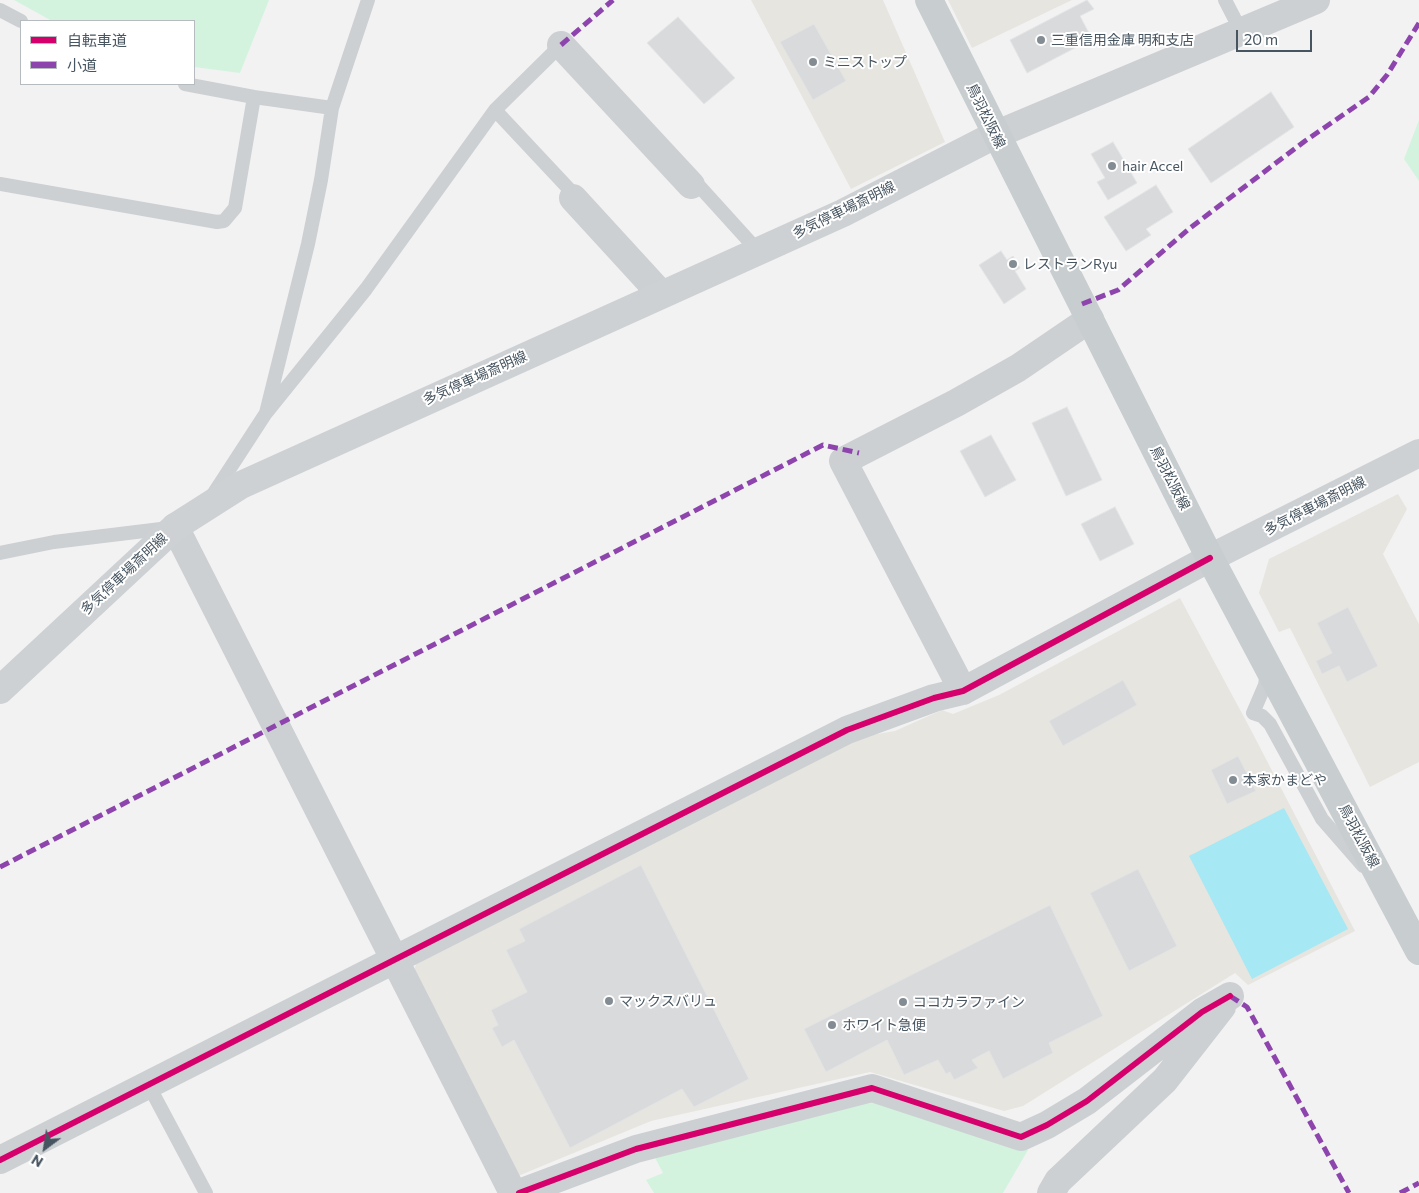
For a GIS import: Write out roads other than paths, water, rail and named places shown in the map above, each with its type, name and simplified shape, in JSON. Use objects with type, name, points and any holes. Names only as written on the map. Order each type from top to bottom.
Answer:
[{"type":"main road","name":"鳥羽松阪線","points":[[929,0],[995,135],[1210,558],[1419,950]]},
{"type":"main road","name":"多気停車場斎明線","points":[[0,690],[175,527],[241,485],[842,213],[995,135]]},
{"type":"main road","name":"多気停車場斎明線","points":[[1210,558],[1419,452]]},
{"type":"street","points":[[995,135],[1242,33],[1316,0]]},
{"type":"street","points":[[561,45],[691,185]]},
{"type":"street","points":[[573,198],[661,294]]},
{"type":"street","points":[[963,690],[844,461],[956,403],[1018,368],[1090,320]]},
{"type":"street","points":[[175,527],[513,1193]]},
{"type":"street","points":[[0,1160],[118,1099],[150,1086],[847,730],[934,698],[963,690],[1210,558]]},
{"type":"street","points":[[519,1193],[636,1149],[872,1088],[1021,1137],[1047,1125],[1088,1101],[1202,1012],[1230,996],[1165,1080],[1058,1181],[1051,1193]]},
{"type":"lane","points":[[266,413],[310,235],[332,108],[368,0]]},
{"type":"lane","points":[[1225,0],[1242,33]]},
{"type":"lane","points":[[0,10],[20,20]]},
{"type":"lane","points":[[205,507],[266,413],[366,289],[495,110],[561,45]]},
{"type":"lane","points":[[190,85],[254,97],[332,108]]},
{"type":"lane","points":[[0,184],[217,222],[224,221],[235,208],[254,97]]},
{"type":"lane","points":[[495,110],[569,189],[573,198]]},
{"type":"lane","points":[[691,185],[700,188],[758,251]]},
{"type":"lane","points":[[0,552],[54,542],[175,527]]},
{"type":"lane","points":[[150,1086],[206,1193]]},
{"type":"water","points":[[1284,808],[1348,929],[1252,979],[1189,856]]},
{"type":"place","name":"三重信用金庫 明和支店","points":[[1041,40]]},
{"type":"place","name":"ミニストップ","points":[[813,62]]},
{"type":"place","name":"hair Accel","points":[[1112,166]]},
{"type":"place","name":"レストランRyu","points":[[1013,264]]},
{"type":"place","name":"本家かまどや","points":[[1233,780]]},
{"type":"place","name":"マックスバリュ","points":[[609,1001]]},
{"type":"place","name":"ココカラファイン","points":[[903,1002]]},
{"type":"place","name":"ホワイト急便","points":[[832,1025]]}]
